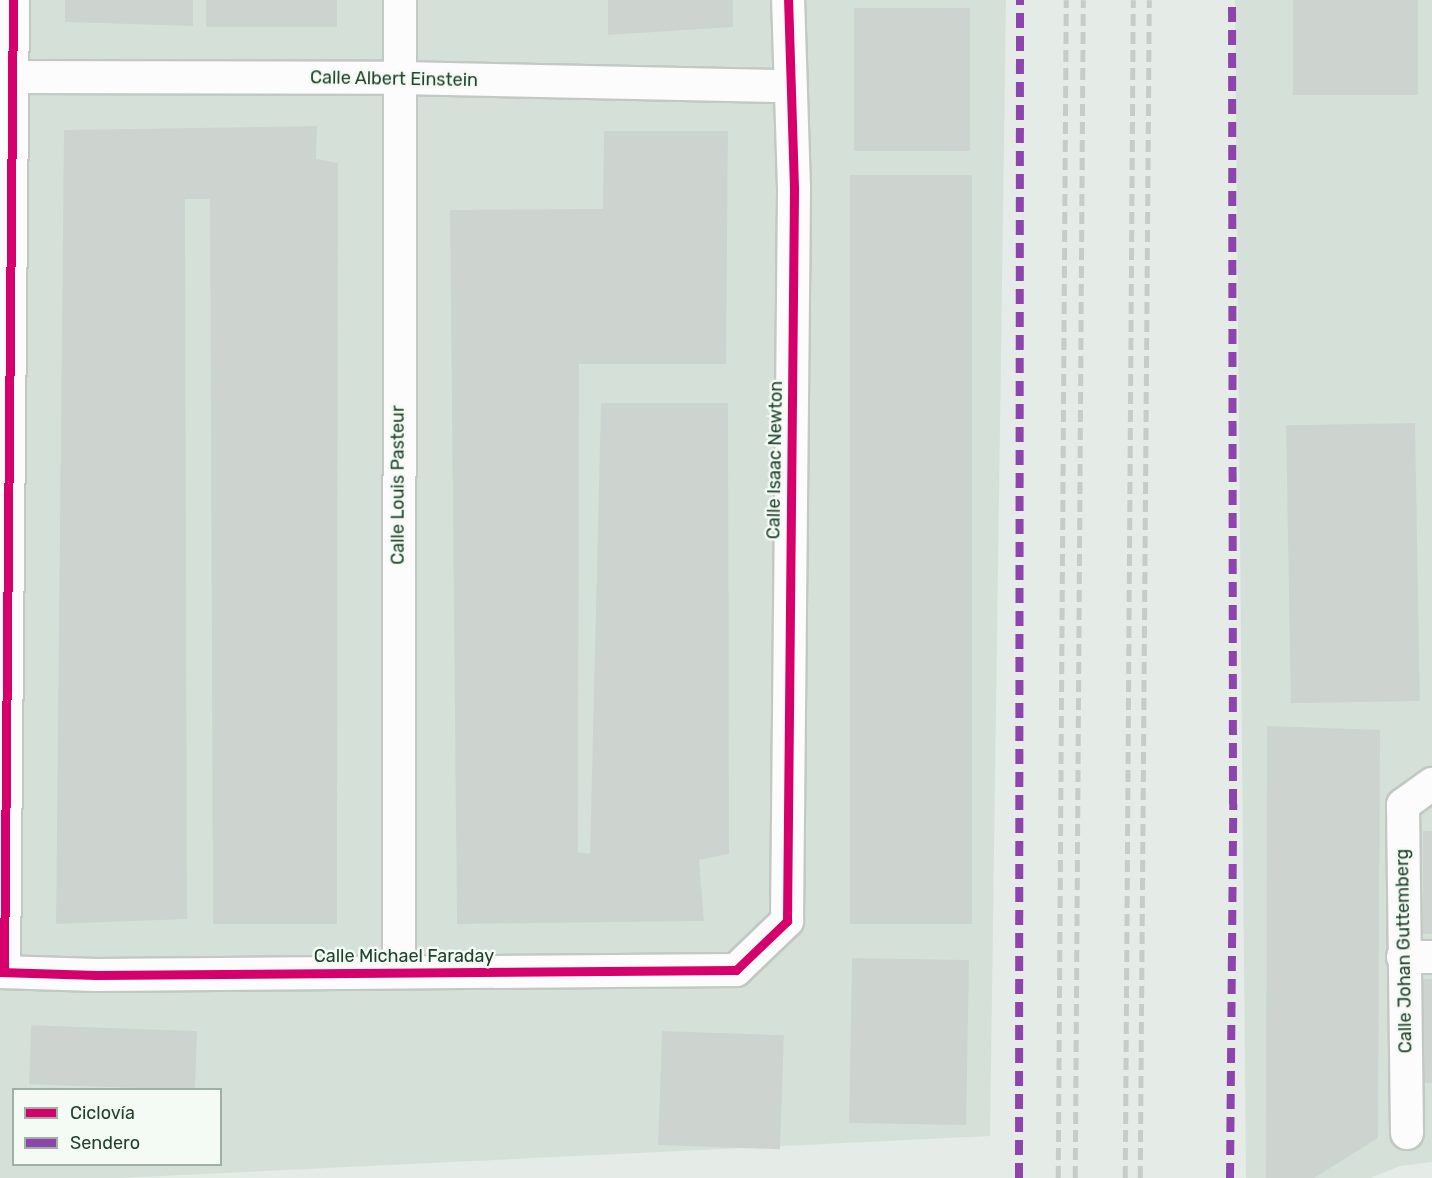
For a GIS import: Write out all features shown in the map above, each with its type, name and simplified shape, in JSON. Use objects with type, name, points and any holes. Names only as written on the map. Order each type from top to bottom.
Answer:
[{"type":"street","points":[[2,972],[7,78],[14,0]]},
{"type":"street","name":"Calle Louis Pasteur","points":[[399,970],[400,0]]},
{"type":"street","name":"Calle Isaac Newton","points":[[787,921],[794,200],[788,86],[788,0]]},
{"type":"street","name":"Calle Albert Einstein","points":[[7,78],[399,78],[788,86]]},
{"type":"street","name":"Calle Johan Guttemberg","points":[[1407,1133],[1418,957],[1403,805],[1432,784]]},
{"type":"street","name":"Calle Michael Faraday","points":[[2,972],[107,975],[399,970],[736,970],[787,921]]},
{"type":"shaded area","points":[[0,0],[1006,0],[990,1136],[120,1178],[0,1178]]},
{"type":"shaded area","points":[[1235,0],[1432,0],[1432,1162],[1400,1166],[1370,1178],[1246,1178]]},
{"type":"building","points":[[65,0],[193,0],[193,26],[65,22]]},
{"type":"building","points":[[206,0],[337,0],[337,27],[206,27]]},
{"type":"building","points":[[608,0],[733,0],[733,27],[608,35]]},
{"type":"building","points":[[1293,0],[1418,0],[1418,95],[1293,95]]},
{"type":"building","points":[[854,8],[970,8],[970,151],[854,151]]},
{"type":"building","points":[[317,126],[316,159],[338,163],[337,924],[213,924],[210,199],[185,199],[187,919],[56,924],[64,130]]},
{"type":"building","points":[[604,131],[728,131],[726,364],[579,364],[578,852],[590,854],[601,403],[728,403],[729,854],[699,860],[704,921],[457,924],[450,210],[603,209]]},
{"type":"building","points":[[850,175],[972,175],[972,924],[850,924]]},
{"type":"building","points":[[1415,423],[1420,701],[1291,703],[1286,425]]},
{"type":"building","points":[[1267,726],[1380,730],[1378,1138],[1314,1178],[1266,1178]]},
{"type":"building","points":[[1423,831],[1432,831],[1432,934],[1423,934]]},
{"type":"building","points":[[852,958],[969,960],[966,1125],[849,1123]]},
{"type":"building","points":[[1421,979],[1432,979],[1432,1083],[1421,1083]]},
{"type":"building","points":[[31,1025],[197,1031],[195,1088],[29,1084]]},
{"type":"building","points":[[662,1031],[784,1035],[780,1149],[658,1145]]},
{"type":"railway","points":[[1058,1178],[1066,0]]},
{"type":"railway","points":[[1075,1178],[1083,0]]},
{"type":"railway","points":[[1125,1178],[1133,0]]},
{"type":"railway","points":[[1140,1178],[1149,0]]},
{"type":"marked path","points":[[1019,1178],[1020,0]]},
{"type":"marked path","points":[[1230,1178],[1233,804],[1232,0]]},
{"type":"cycle path","points":[[4,972],[13,0]]},
{"type":"cycle path","points":[[0,972],[96,975],[736,970],[787,921],[794,188],[788,0]]}]
